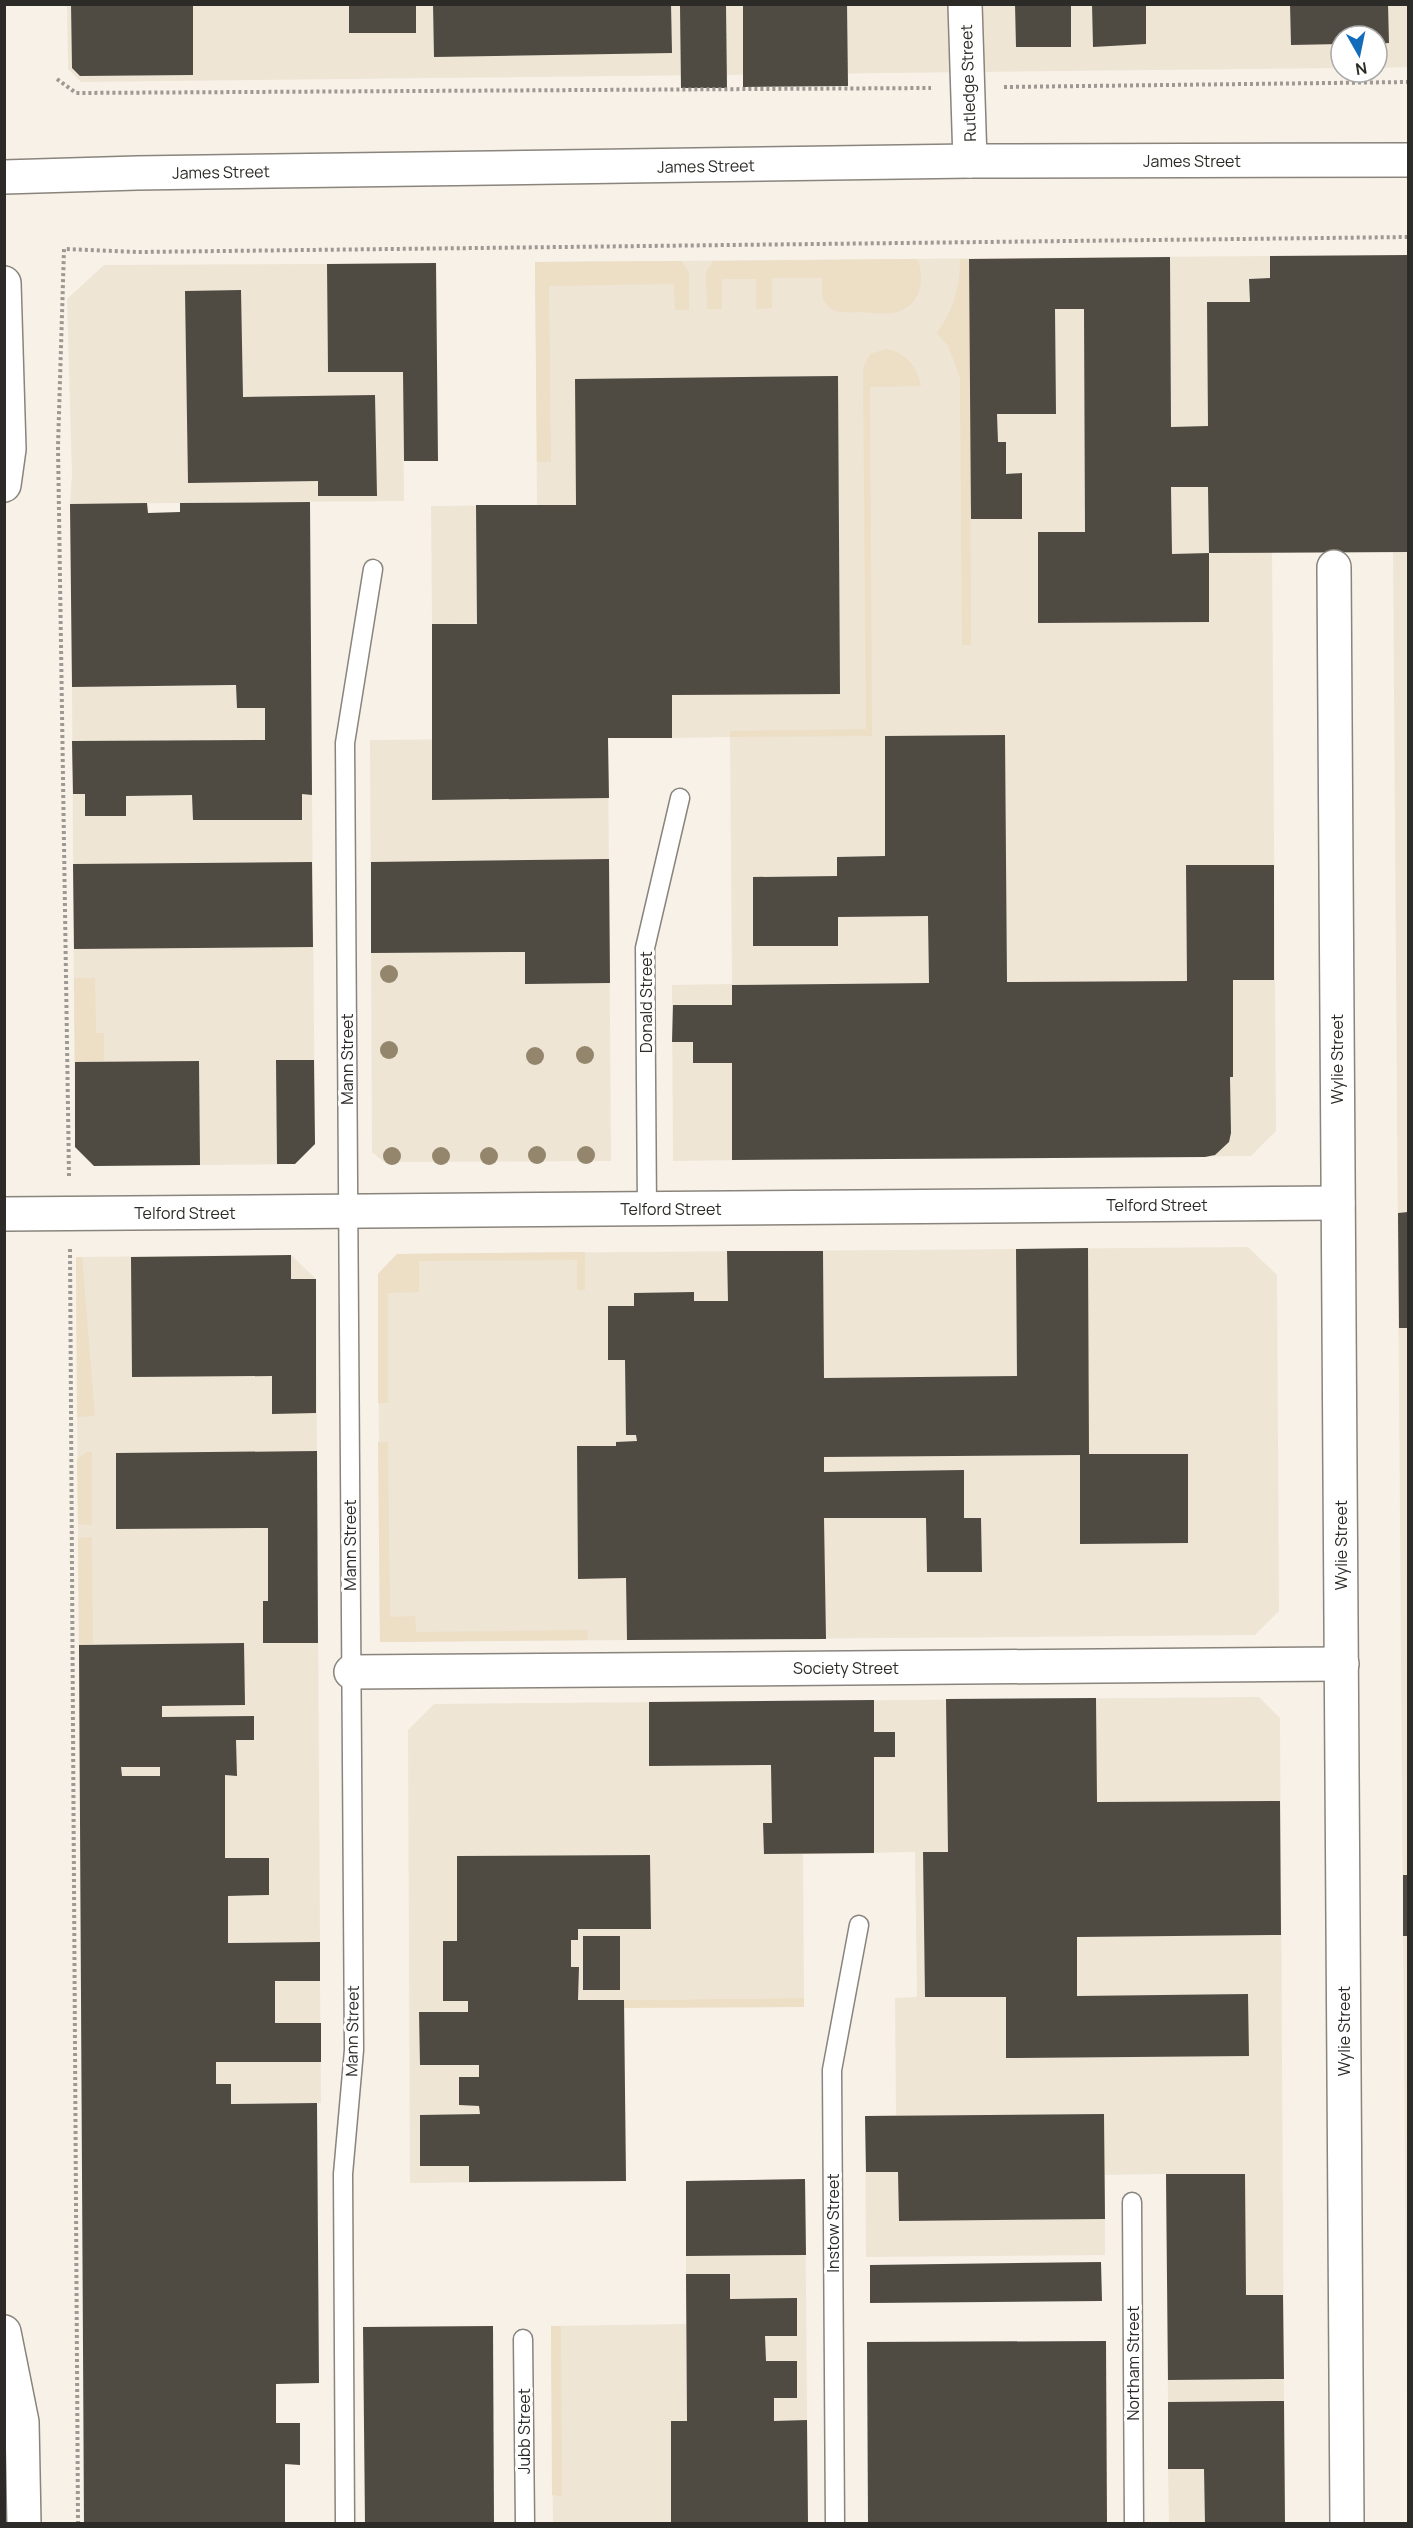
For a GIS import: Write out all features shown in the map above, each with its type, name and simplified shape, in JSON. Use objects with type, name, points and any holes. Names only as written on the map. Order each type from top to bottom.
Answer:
[{"type":"main road","name":"Rutledge Street","points":[[965,4],[970,161]]},
{"type":"main road","name":"James Street","points":[[4,177],[137,172],[970,161],[1408,160]]},
{"type":"main road","points":[[4,283],[9,449],[4,485]]},
{"type":"main road","name":"Wylie Street","points":[[1334,567],[1347,2523]]},
{"type":"main road","name":"Telford Street","points":[[4,1214],[1338,1203]]},
{"type":"main road","name":"Society Street","points":[[351,1672],[1342,1664]]},
{"type":"main road","points":[[4,2332],[22,2422],[24,2523]]},
{"type":"lane","name":"Mann Street","points":[[345,2523],[343,2174],[354,2050],[345,743],[373,569]]},
{"type":"lane","name":"Donald Street","points":[[646,1209],[645,948],[680,798]]},
{"type":"lane","name":"Instow Street","points":[[835,2523],[832,2070],[859,1925]]},
{"type":"lane","name":"Northam Street","points":[[1132,2202],[1134,2523]]},
{"type":"lane","name":"Jubb Street","points":[[524,2339],[525,2523]]},
{"type":"path","points":[[57,79],[76,93],[969,88],[1408,82]]},
{"type":"path","points":[[78,2523],[70,1213],[58,446],[64,249],[171,252],[1408,237]]},
{"type":"shaded area","points":[[1408,4],[1408,67],[1389,68],[1389,24],[1329,24],[1329,68],[81,82],[68,69],[67,5]]},
{"type":"shaded area","points":[[1270,256],[1276,1131],[1251,1156],[913,1159],[911,983],[821,984],[822,1159],[673,1161],[672,985],[732,984],[730,737],[672,738],[671,622],[432,624],[431,506],[537,505],[535,262]]},
{"type":"shaded area","points":[[917,259],[921,285],[914,300],[901,311],[881,313],[834,310],[823,299],[822,278],[772,278],[772,308],[756,309],[756,279],[722,279],[722,309],[707,309],[706,272],[713,261]]},
{"type":"shaded area","points":[[960,259],[969,259],[971,645],[962,645],[960,377],[948,346],[937,333],[955,298]]},
{"type":"shaded area","points":[[682,261],[689,273],[689,310],[675,310],[674,284],[549,286],[551,462],[537,462],[535,262]]},
{"type":"shaded area","points":[[327,264],[328,372],[403,372],[404,501],[70,504],[72,475],[67,299],[104,265]]},
{"type":"shaded area","points":[[886,349],[910,361],[917,372],[921,386],[870,387],[872,736],[730,737],[730,731],[866,729],[863,368],[870,354]]},
{"type":"shaded area","points":[[1393,552],[1408,552],[1408,2524],[1403,1936]]},
{"type":"shaded area","points":[[311,685],[315,1144],[295,1164],[94,1166],[75,1147],[72,687]]},
{"type":"shaded area","points":[[608,738],[611,1161],[384,1162],[372,1152],[370,740]]},
{"type":"shaded area","points":[[74,978],[95,978],[96,1033],[104,1033],[104,1061],[75,1062]]},
{"type":"shaded area","points":[[1248,1247],[1277,1275],[1279,1611],[1255,1635],[380,1642],[378,1274],[397,1254]]},
{"type":"shaded area","points":[[585,1252],[585,1290],[577,1290],[577,1260],[419,1261],[419,1292],[388,1293],[388,1403],[378,1403],[378,1274],[397,1254]]},
{"type":"shaded area","points":[[291,1255],[316,1279],[320,1942],[81,1944],[76,1257]]},
{"type":"shaded area","points":[[76,1257],[82,1257],[95,1416],[77,1417]]},
{"type":"shaded area","points":[[378,1442],[388,1442],[390,1617],[415,1616],[416,1632],[587,1630],[588,1640],[380,1642]]},
{"type":"shaded area","points":[[87,1452],[92,1452],[92,1525],[78,1524],[77,1459]]},
{"type":"shaded area","points":[[92,1537],[93,1644],[79,1645],[78,1538]]},
{"type":"shaded area","points":[[1259,1697],[1280,1718],[1284,2401],[1168,2402],[1166,2174],[1105,2175],[1105,2255],[866,2257],[865,2116],[896,2115],[895,1998],[917,1997],[915,1852],[803,1854],[804,1998],[624,2000],[626,2181],[410,2183],[408,1730],[434,1704]]},
{"type":"shaded area","points":[[320,1981],[321,2103],[82,2105],[81,1982]]},
{"type":"shaded area","points":[[804,1998],[804,2007],[624,2008],[624,2000]]},
{"type":"shaded area","points":[[805,2179],[808,2523],[553,2523],[551,2326],[686,2324],[686,2181]]},
{"type":"shaded area","points":[[551,2326],[561,2326],[562,2496],[552,2495]]},
{"type":"shaded area","points":[[1285,2468],[1285,2523],[1169,2523],[1168,2469]]},
{"type":"building","points":[[71,4],[193,4],[193,75],[80,76],[72,68]]},
{"type":"building","points":[[349,4],[416,4],[416,33],[349,33]]},
{"type":"building","points":[[433,4],[671,4],[672,53],[434,57]]},
{"type":"building","points":[[743,4],[847,4],[848,86],[743,87]]},
{"type":"building","points":[[1015,4],[1071,4],[1071,47],[1016,47]]},
{"type":"building","points":[[1092,4],[1146,4],[1146,44],[1093,47]]},
{"type":"building","points":[[1290,4],[1388,4],[1389,24],[1329,24],[1329,44],[1291,45]]},
{"type":"building","points":[[726,5],[727,88],[681,88],[680,6]]},
{"type":"building","points":[[1408,255],[1408,552],[1209,553],[1209,622],[1038,623],[1038,532],[1085,532],[1084,309],[1055,309],[1056,414],[997,414],[998,442],[1006,442],[1006,474],[1022,473],[1022,519],[971,519],[969,259],[1170,257],[1171,427],[1208,426],[1207,302],[1250,302],[1249,279],[1270,278],[1270,256]],"holes":[[[1171,487],[1208,487],[1209,553],[1172,554]]]},
{"type":"building","points":[[436,263],[438,461],[404,461],[403,372],[328,372],[327,264]]},
{"type":"building","points":[[241,290],[243,397],[375,395],[377,496],[318,496],[318,481],[188,483],[185,291]]},
{"type":"building","points":[[838,376],[840,694],[672,695],[672,738],[608,738],[609,798],[432,800],[432,624],[477,624],[476,505],[576,505],[575,379]]},
{"type":"building","points":[[310,502],[312,795],[302,794],[302,820],[193,820],[192,795],[126,796],[126,816],[85,816],[85,794],[73,794],[72,741],[265,740],[265,708],[237,708],[236,685],[72,687],[70,504],[147,503],[148,513],[180,512],[180,503]]},
{"type":"building","points":[[1005,735],[1007,982],[1187,981],[1186,865],[1274,865],[1274,980],[1233,980],[1233,1077],[1230,1077],[1231,1133],[1229,1142],[1215,1155],[1205,1157],[732,1160],[732,1063],[693,1063],[693,1042],[672,1042],[673,1005],[732,1005],[732,985],[929,983],[928,916],[838,917],[838,946],[753,946],[753,877],[837,876],[837,857],[885,856],[885,736]]},
{"type":"building","points":[[609,859],[610,983],[525,984],[525,952],[371,953],[371,862]]},
{"type":"building","points":[[312,862],[313,947],[74,949],[73,864]]},
{"type":"building","points":[[276,1060],[314,1060],[315,1144],[295,1164],[277,1164]]},
{"type":"building","points":[[199,1061],[200,1165],[94,1166],[75,1147],[75,1062]]},
{"type":"building","points":[[1408,1212],[1408,1328],[1399,1328],[1398,1213]]},
{"type":"building","points":[[1088,1248],[1089,1454],[1188,1454],[1188,1543],[1080,1544],[1080,1455],[824,1457],[824,1472],[964,1470],[964,1518],[981,1518],[982,1572],[927,1572],[926,1518],[824,1518],[826,1639],[627,1640],[626,1578],[578,1579],[577,1446],[616,1446],[616,1442],[637,1441],[636,1435],[626,1435],[625,1360],[608,1360],[608,1306],[634,1306],[634,1293],[694,1292],[694,1301],[728,1301],[727,1251],[823,1251],[824,1378],[1017,1376],[1016,1249]]},
{"type":"building","points":[[291,1255],[291,1279],[316,1279],[316,1413],[272,1414],[272,1376],[132,1377],[131,1257]]},
{"type":"building","points":[[317,1451],[318,1643],[263,1643],[263,1601],[268,1601],[268,1528],[116,1529],[116,1453]]},
{"type":"building","points":[[244,1643],[245,1705],[162,1706],[162,1717],[254,1716],[254,1740],[236,1740],[237,1776],[225,1775],[225,1858],[269,1858],[269,1895],[228,1896],[228,1943],[320,1942],[320,1981],[275,1981],[275,2023],[321,2023],[321,2062],[216,2062],[216,2084],[231,2084],[231,2104],[317,2103],[319,2383],[276,2384],[276,2423],[300,2423],[300,2465],[285,2464],[285,2524],[84,2524],[79,1645]],"holes":[[[121,1767],[160,1767],[160,1776],[122,1776]]]},
{"type":"building","points":[[1096,1698],[1097,1802],[1280,1801],[1281,1935],[1077,1937],[1077,1996],[1248,1994],[1249,2056],[1006,2058],[1006,1997],[925,1997],[923,1852],[948,1852],[946,1699]]},
{"type":"building","points":[[874,1700],[874,1732],[895,1732],[895,1757],[874,1757],[874,1853],[764,1854],[763,1823],[772,1823],[771,1765],[649,1766],[649,1702]]},
{"type":"building","points":[[650,1855],[651,1929],[578,1929],[578,1940],[571,1940],[571,1967],[579,1967],[578,2000],[624,2000],[626,2181],[469,2182],[469,2166],[420,2166],[420,2115],[480,2114],[479,2106],[459,2105],[459,2077],[479,2077],[479,2065],[420,2065],[419,2012],[468,2012],[468,2001],[443,2001],[443,1941],[457,1941],[457,1856]]},
{"type":"building","points":[[1403,1875],[1408,1875],[1408,1936],[1403,1936]]},
{"type":"building","points":[[583,1936],[620,1936],[620,1990],[583,1990]]},
{"type":"building","points":[[1104,2114],[1105,2219],[899,2221],[898,2172],[866,2172],[865,2116]]},
{"type":"building","points":[[1166,2174],[1245,2174],[1246,2295],[1283,2295],[1284,2379],[1168,2380]]},
{"type":"building","points":[[805,2179],[806,2255],[686,2256],[686,2181]]},
{"type":"building","points":[[1101,2262],[1102,2301],[870,2303],[870,2265]]},
{"type":"building","points":[[686,2274],[730,2274],[730,2299],[797,2298],[797,2336],[765,2336],[766,2361],[797,2361],[797,2398],[774,2398],[774,2421],[807,2420],[808,2524],[671,2524],[671,2421],[687,2421]]},
{"type":"building","points":[[493,2326],[494,2524],[365,2524],[363,2327]]},
{"type":"building","points":[[1106,2341],[1107,2524],[868,2524],[867,2342]]},
{"type":"building","points":[[1284,2401],[1285,2524],[1205,2524],[1204,2469],[1168,2469],[1168,2402]]}]
